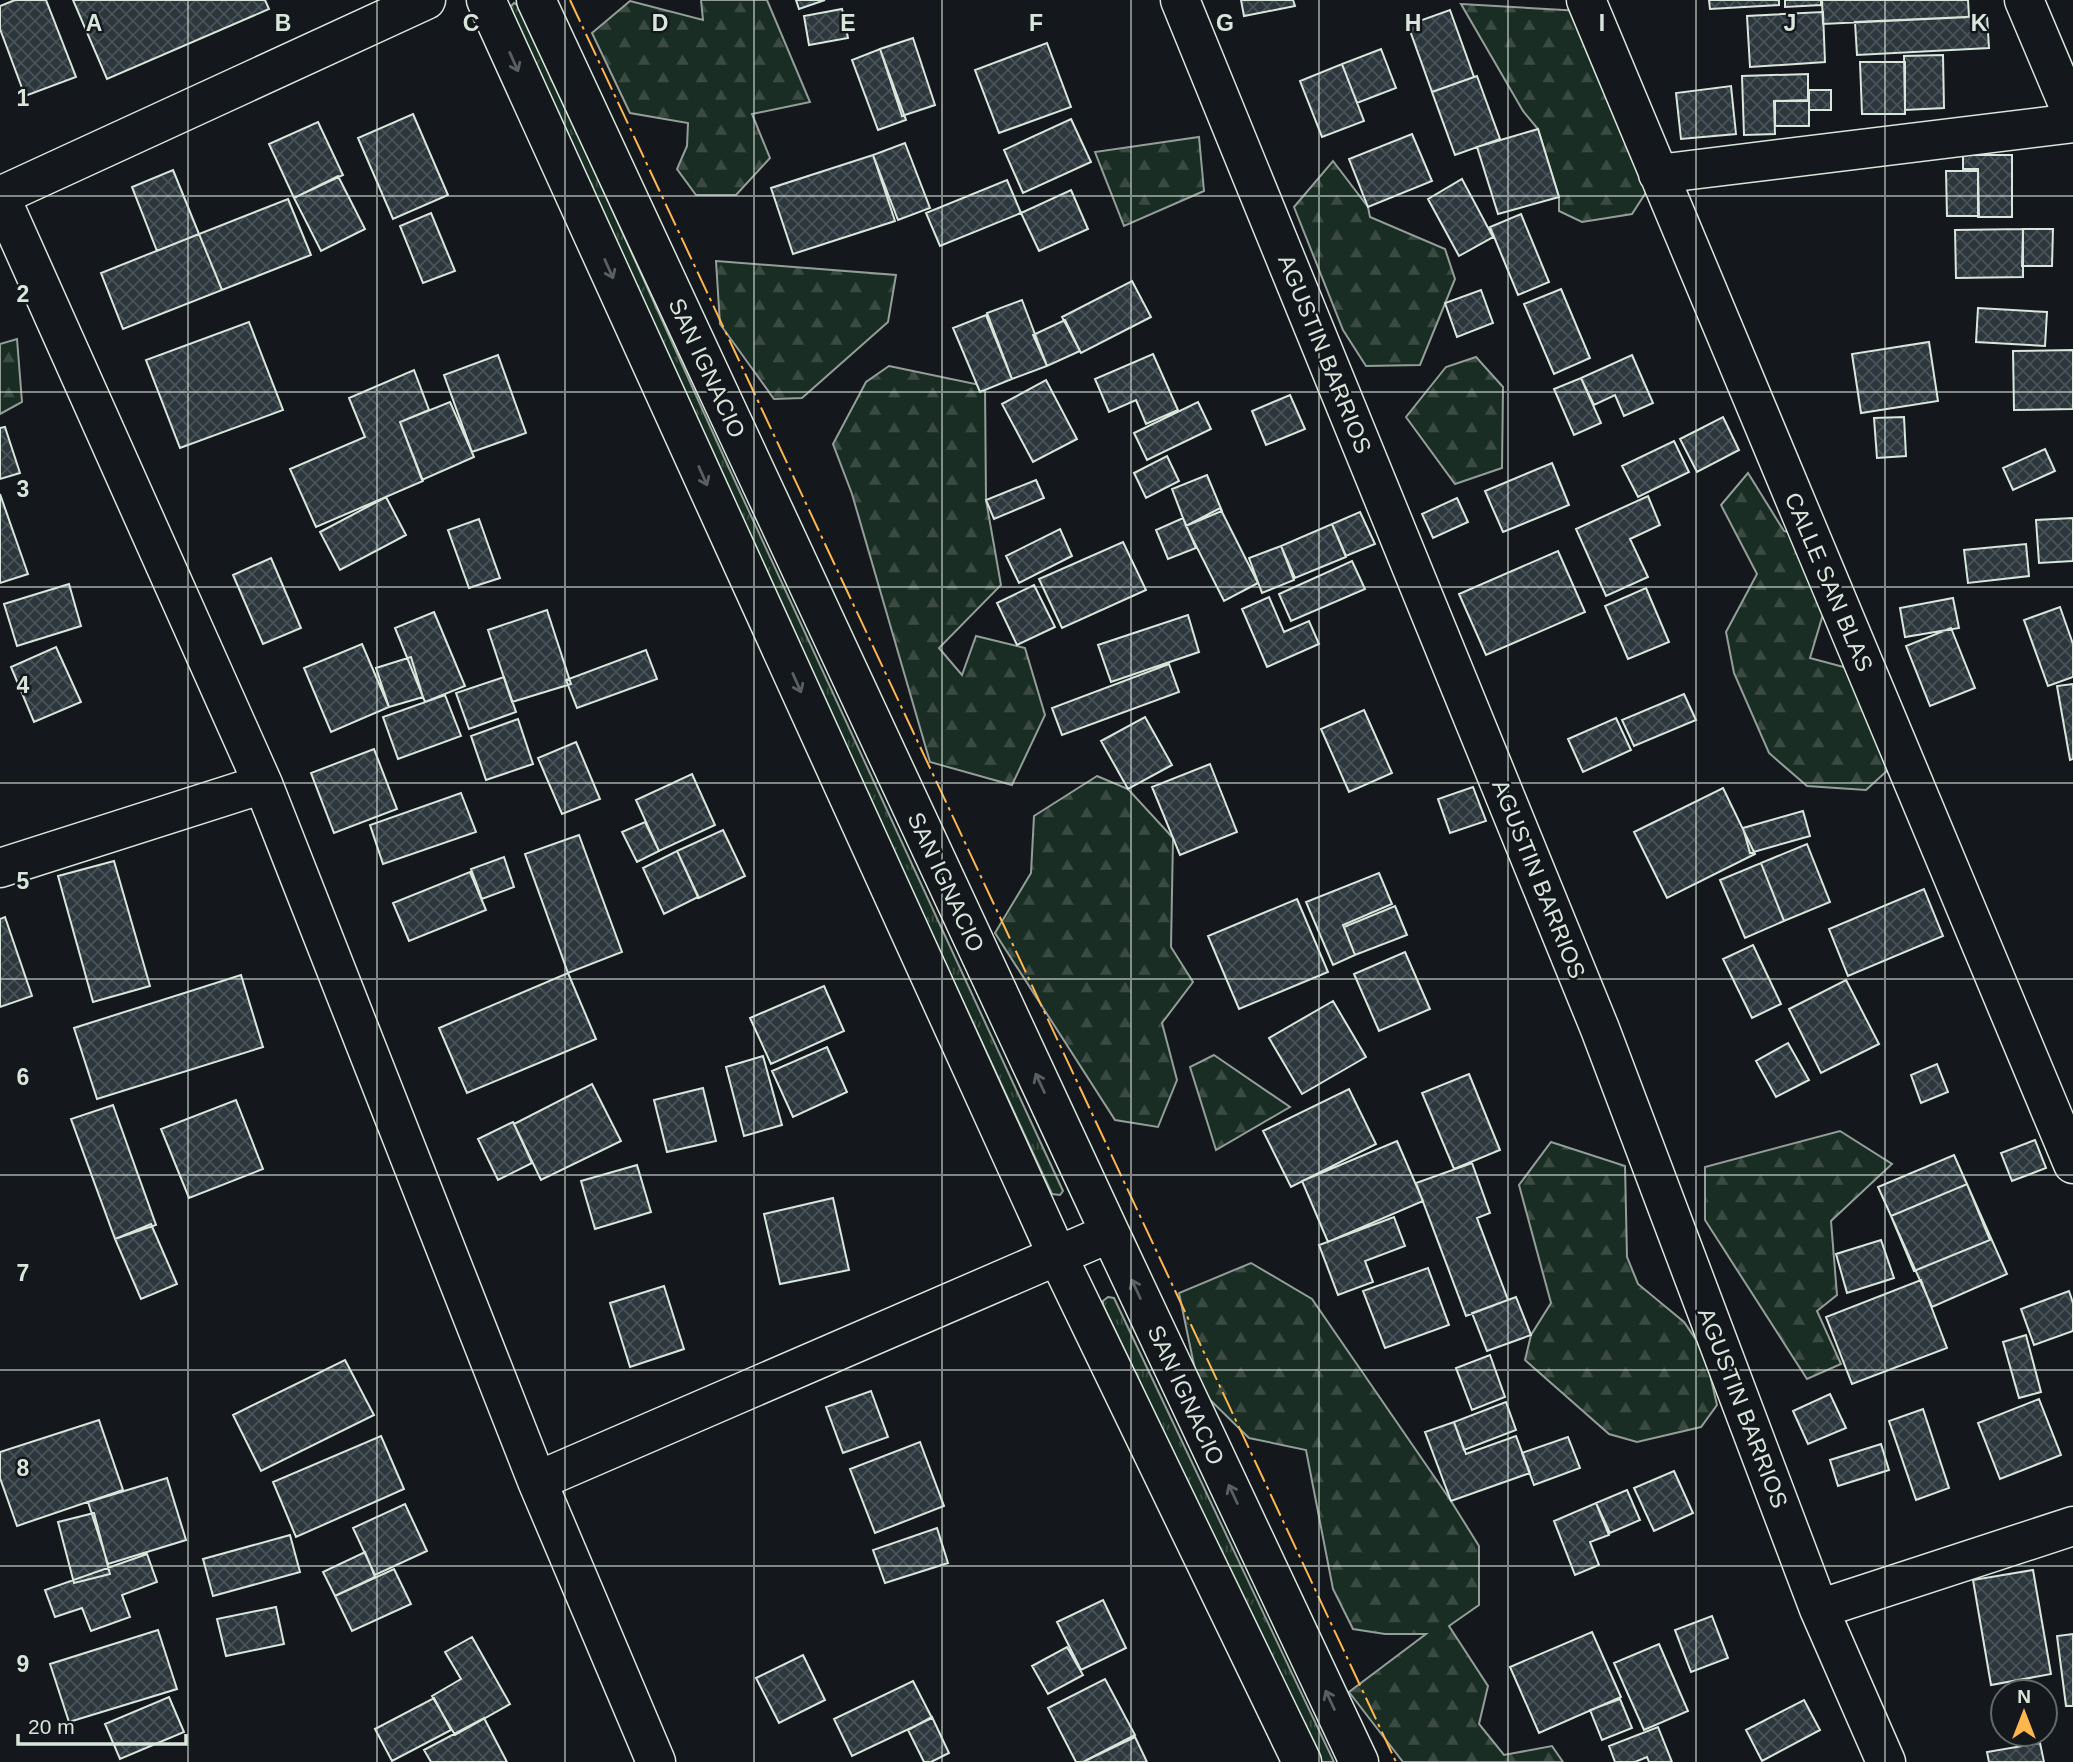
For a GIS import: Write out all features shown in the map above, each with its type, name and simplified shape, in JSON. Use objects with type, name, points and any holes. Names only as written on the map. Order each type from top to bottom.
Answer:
[{"type":"street","points":[[426,0],[0,196],[263,784],[537,1481],[656,1762]]},
{"type":"street","name":"SAN IGNACIO","points":[[486,0],[1058,1257],[1302,1762]]},
{"type":"street","name":"SAN IGNACIO","points":[[536,0],[1359,1762]]},
{"type":"street","name":"AGUSTIN BARRIOS","points":[[1180,0],[1600,1028],[1819,1609],[1885,1762]]},
{"type":"street","name":"CALLE SAN BLAS","points":[[1586,0],[2073,1164]]},
{"type":"street","points":[[2024,0],[2073,116]]},
{"type":"street","points":[[1658,174],[2073,123]]},
{"type":"street","points":[[0,868],[263,784]]},
{"type":"street","points":[[537,1481],[1110,1233]]},
{"type":"street","points":[[1819,1609],[2073,1526]]},
{"type":"green space","points":[[701,0],[767,0],[810,102],[752,114],[770,158],[736,195],[696,195],[677,169],[687,146],[688,123],[630,113],[592,33],[630,1],[703,20]]},
{"type":"green space","points":[[514,3],[520,6],[728,466],[1063,1191],[1060,1195],[1052,1194],[718,471],[509,8]]},
{"type":"green space","points":[[1461,4],[1581,11],[1654,180],[1632,214],[1582,222],[1559,211],[1559,197],[1538,129],[1523,111]]},
{"type":"green space","points":[[1199,137],[1204,191],[1124,226],[1095,152]]},
{"type":"green space","points":[[1333,161],[1368,207],[1370,217],[1445,249],[1455,279],[1420,365],[1366,366],[1343,330],[1294,207]]},
{"type":"green space","points":[[716,261],[896,275],[888,322],[802,398],[774,399],[720,324]]},
{"type":"green space","points":[[17,339],[22,402],[0,414],[0,344]]},
{"type":"green space","points":[[1476,357],[1503,387],[1502,468],[1455,484],[1406,417],[1446,367]]},
{"type":"green space","points":[[889,366],[985,386],[986,500],[1001,585],[939,648],[962,675],[976,636],[1025,648],[1045,715],[1012,785],[930,762],[852,494],[833,444],[866,382]]},
{"type":"green space","points":[[1748,473],[1784,531],[1814,540],[1832,584],[1810,658],[1855,670],[1889,769],[1866,790],[1807,786],[1769,753],[1734,673],[1726,632],[1757,574],[1721,505]]},
{"type":"green space","points":[[1097,776],[1128,789],[1173,838],[1171,947],[1193,982],[1162,1023],[1177,1080],[1158,1127],[1115,1120],[995,933],[1031,873],[1034,816]]},
{"type":"green space","points":[[1214,1055],[1290,1107],[1216,1150],[1190,1067]]},
{"type":"green space","points":[[1840,1131],[1892,1164],[1831,1221],[1837,1295],[1817,1311],[1841,1364],[1807,1379],[1705,1220],[1705,1167]]},
{"type":"green space","points":[[1551,1142],[1625,1166],[1627,1257],[1638,1284],[1684,1322],[1705,1353],[1717,1405],[1701,1427],[1637,1442],[1609,1434],[1525,1360],[1531,1335],[1551,1303],[1519,1185]]},
{"type":"green space","points":[[1251,1263],[1312,1299],[1479,1546],[1479,1605],[1449,1626],[1488,1686],[1479,1724],[1504,1755],[1552,1746],[1563,1762],[1403,1762],[1349,1692],[1426,1634],[1385,1634],[1353,1629],[1333,1589],[1306,1450],[1249,1438],[1199,1389],[1179,1293]]},
{"type":"green space","points":[[1108,1297],[1114,1298],[1334,1762],[1321,1762],[1103,1305],[1103,1301]]},
{"type":"building","points":[[15,0],[46,0],[76,77],[25,96],[0,29],[0,6]]},
{"type":"building","points":[[73,0],[265,0],[269,9],[107,79]]},
{"type":"building","points":[[796,0],[825,0],[799,9]]},
{"type":"building","points":[[1241,0],[1293,0],[1295,6],[1244,16]]},
{"type":"building","points":[[1709,0],[1779,0],[1779,5],[1710,9]]},
{"type":"building","points":[[1785,0],[1821,0],[1821,5],[1785,7]]},
{"type":"building","points":[[1822,0],[1968,0],[1969,17],[1823,24]]},
{"type":"building","points":[[842,9],[848,38],[809,45],[804,16]]},
{"type":"building","points":[[1450,10],[1474,77],[1432,92],[1408,25]]},
{"type":"building","points":[[1823,12],[1825,62],[1750,67],[1747,16]]},
{"type":"building","points":[[1987,16],[1989,48],[1857,55],[1855,22]]},
{"type":"building","points":[[913,38],[935,105],[902,116],[880,49]]},
{"type":"building","points":[[1047,43],[1071,107],[999,133],[975,70]]},
{"type":"building","points":[[880,49],[906,120],[878,130],[852,60]]},
{"type":"building","points":[[1381,49],[1396,88],[1357,103],[1342,64]]},
{"type":"building","points":[[1943,55],[1944,108],[1905,110],[1904,56]]},
{"type":"building","points":[[1860,62],[1905,62],[1905,114],[1862,114]]},
{"type":"building","points":[[1342,64],[1364,121],[1322,137],[1300,81]]},
{"type":"building","points":[[1808,74],[1808,100],[1774,101],[1775,134],[1744,135],[1742,76]]},
{"type":"building","points":[[1477,76],[1500,139],[1455,155],[1432,92]]},
{"type":"building","points":[[1731,86],[1736,134],[1681,139],[1676,93]]},
{"type":"building","points":[[1809,90],[1831,90],[1831,110],[1809,110]]},
{"type":"building","points":[[1775,101],[1809,101],[1809,126],[1775,126]]},
{"type":"building","points":[[413,114],[448,195],[393,219],[358,138]]},
{"type":"building","points":[[1071,119],[1091,162],[1023,193],[1004,150]]},
{"type":"building","points":[[318,122],[343,175],[294,198],[269,144]]},
{"type":"building","points":[[1538,129],[1559,197],[1498,214],[1477,147]]},
{"type":"building","points":[[1412,134],[1432,181],[1368,207],[1349,159]]},
{"type":"building","points":[[905,143],[930,208],[898,220],[873,155]]},
{"type":"building","points":[[873,155],[895,221],[793,254],[771,188]]},
{"type":"building","points":[[1963,155],[2012,155],[2012,217],[1978,217],[1978,169],[1963,169]]},
{"type":"building","points":[[173,170],[199,234],[157,251],[132,187]]},
{"type":"building","points":[[1946,171],[1978,171],[1979,216],[1947,216]]},
{"type":"building","points":[[338,176],[365,229],[321,251],[294,198]]},
{"type":"building","points":[[1462,179],[1493,237],[1459,256],[1428,199]]},
{"type":"building","points":[[1007,180],[1021,213],[940,246],[926,213]]},
{"type":"building","points":[[1071,190],[1088,229],[1039,251],[1021,213]]},
{"type":"building","points":[[288,199],[311,255],[222,290],[199,234]]},
{"type":"building","points":[[431,213],[455,271],[423,283],[400,226]]},
{"type":"building","points":[[1521,214],[1549,282],[1518,295],[1490,227]]},
{"type":"building","points":[[2023,229],[2023,277],[1956,278],[1955,230]]},
{"type":"building","points":[[2023,229],[2053,229],[2052,266],[2022,266]]},
{"type":"building","points":[[199,234],[222,290],[123,329],[101,273]]},
{"type":"building","points":[[1132,281],[1151,317],[1081,353],[1062,317]]},
{"type":"building","points":[[1561,289],[1590,358],[1554,374],[1524,304]]},
{"type":"building","points":[[1481,290],[1493,323],[1457,337],[1445,303]]},
{"type":"building","points":[[1022,300],[1047,366],[1012,379],[987,313]]},
{"type":"building","points":[[1978,308],[2047,312],[2045,346],[1976,342]]},
{"type":"building","points":[[986,315],[1012,379],[980,392],[953,328]]},
{"type":"building","points":[[1065,320],[1080,351],[1047,366],[1033,335]]},
{"type":"building","points":[[249,322],[283,410],[180,448],[146,360]]},
{"type":"building","points":[[1929,342],[1938,401],[1861,413],[1852,354]]},
{"type":"building","points":[[2073,350],[2073,409],[2014,410],[2013,351]]},
{"type":"building","points":[[1153,354],[1178,410],[1146,424],[1136,400],[1109,412],[1095,379]]},
{"type":"building","points":[[498,355],[526,433],[472,452],[444,375]]},
{"type":"building","points":[[1632,355],[1653,403],[1624,416],[1615,395],[1594,405],[1581,378]]},
{"type":"building","points":[[414,370],[429,410],[400,422],[423,481],[316,527],[290,469],[365,437],[349,398]]},
{"type":"building","points":[[1581,378],[1601,423],[1574,435],[1554,389]]},
{"type":"building","points":[[1046,380],[1077,439],[1033,462],[1002,404]]},
{"type":"building","points":[[1290,395],[1305,429],[1266,445],[1252,411]]},
{"type":"building","points":[[450,402],[474,457],[422,480],[400,422]]},
{"type":"building","points":[[1198,402],[1211,429],[1147,460],[1134,433]]},
{"type":"building","points":[[1723,417],[1739,450],[1697,472],[1680,439]]},
{"type":"building","points":[[1904,417],[1906,456],[1877,458],[1874,418]]},
{"type":"building","points":[[5,427],[20,473],[0,479],[0,428]]},
{"type":"building","points":[[1674,441],[1689,472],[1638,497],[1622,466]]},
{"type":"building","points":[[2045,449],[2055,471],[2013,490],[2003,468]]},
{"type":"building","points":[[1167,456],[1179,481],[1146,498],[1134,473]]},
{"type":"building","points":[[1552,463],[1569,505],[1503,532],[1485,491]]},
{"type":"building","points":[[1207,475],[1222,511],[1186,526],[1172,489]]},
{"type":"building","points":[[1036,480],[1044,498],[994,519],[986,500]]},
{"type":"building","points":[[0,494],[28,574],[0,583]]},
{"type":"building","points":[[1648,496],[1660,525],[1630,539],[1648,577],[1606,596],[1576,529]]},
{"type":"building","points":[[386,497],[406,535],[340,570],[320,532]]},
{"type":"building","points":[[1457,498],[1468,522],[1433,538],[1422,514]]},
{"type":"building","points":[[1220,508],[1258,583],[1224,601],[1186,526]]},
{"type":"building","points":[[1360,512],[1375,544],[1346,556],[1332,524]]},
{"type":"building","points":[[1183,518],[1196,548],[1168,559],[1156,530]]},
{"type":"building","points":[[2073,518],[2073,561],[2039,563],[2036,520]]},
{"type":"building","points":[[479,519],[500,578],[469,588],[448,530]]},
{"type":"building","points":[[1332,524],[1346,557],[1295,578],[1281,546]]},
{"type":"building","points":[[1060,529],[1072,556],[1019,583],[1006,556]]},
{"type":"building","points":[[1123,542],[1146,590],[1062,628],[1039,579]]},
{"type":"building","points":[[2026,544],[2029,576],[1968,583],[1964,550]]},
{"type":"building","points":[[1281,546],[1294,580],[1262,593],[1249,558]]},
{"type":"building","points":[[1558,551],[1585,612],[1486,655],[1459,594]]},
{"type":"building","points":[[271,558],[301,628],[263,644],[233,575]]},
{"type":"building","points":[[1352,561],[1365,589],[1291,621],[1279,594]]},
{"type":"building","points":[[69,584],[81,626],[17,646],[4,604]]},
{"type":"building","points":[[1034,585],[1055,627],[1017,645],[997,603]]},
{"type":"building","points":[[1646,588],[1669,642],[1628,659],[1605,606]]},
{"type":"building","points":[[1269,597],[1284,632],[1309,621],[1319,644],[1267,667],[1242,609]]},
{"type":"building","points":[[1953,598],[1959,628],[1905,637],[1900,608]]},
{"type":"building","points":[[2060,607],[2073,644],[2073,677],[2048,686],[2024,620]]},
{"type":"building","points":[[547,610],[571,684],[512,702],[488,630]]},
{"type":"building","points":[[434,612],[465,686],[425,702],[395,628]]},
{"type":"building","points":[[1188,615],[1199,652],[1111,682],[1098,645]]},
{"type":"building","points":[[1951,628],[1975,688],[1930,706],[1906,646]]},
{"type":"building","points":[[362,644],[389,707],[331,732],[304,668]]},
{"type":"building","points":[[56,647],[81,702],[34,722],[11,667]]},
{"type":"building","points":[[646,650],[657,679],[577,708],[566,680]]},
{"type":"building","points":[[411,657],[423,697],[389,707],[376,668]]},
{"type":"building","points":[[1169,664],[1179,692],[1062,735],[1052,708]]},
{"type":"building","points":[[504,677],[516,712],[469,729],[456,693]]},
{"type":"building","points":[[2073,684],[2073,759],[2070,760],[2057,686]]},
{"type":"building","points":[[1684,694],[1696,720],[1634,746],[1622,720]]},
{"type":"building","points":[[445,695],[461,736],[398,759],[383,717]]},
{"type":"building","points":[[1364,710],[1392,773],[1349,792],[1321,729]]},
{"type":"building","points":[[1145,717],[1172,765],[1128,789],[1101,741]]},
{"type":"building","points":[[1616,718],[1631,750],[1583,772],[1568,739]]},
{"type":"building","points":[[518,719],[533,764],[486,780],[471,736]]},
{"type":"building","points":[[576,742],[600,799],[562,814],[538,758]]},
{"type":"building","points":[[374,749],[397,809],[334,833],[311,773]]},
{"type":"building","points":[[1210,764],[1237,832],[1180,855],[1152,787]]},
{"type":"building","points":[[692,774],[715,825],[659,851],[636,800]]},
{"type":"building","points":[[1473,787],[1486,821],[1450,833],[1438,799]]},
{"type":"building","points":[[1723,788],[1755,854],[1667,898],[1634,832]]},
{"type":"building","points":[[461,793],[476,832],[383,864],[370,825]]},
{"type":"building","points":[[1803,811],[1810,836],[1750,853],[1743,828]]},
{"type":"building","points":[[645,822],[659,851],[637,862],[622,832]]},
{"type":"building","points":[[723,830],[745,876],[699,898],[677,851]]},
{"type":"building","points":[[579,835],[622,952],[568,973],[525,854]]},
{"type":"building","points":[[1807,844],[1830,902],[1784,921],[1761,863]]},
{"type":"building","points":[[677,851],[698,897],[664,914],[643,868]]},
{"type":"building","points":[[504,857],[514,887],[482,899],[471,869]]},
{"type":"building","points":[[114,861],[150,986],[93,1002],[58,876]]},
{"type":"building","points":[[1761,863],[1784,921],[1745,938],[1720,880]]},
{"type":"building","points":[[470,872],[486,910],[409,941],[393,903]]},
{"type":"building","points":[[1379,873],[1392,904],[1343,925],[1355,955],[1333,965],[1306,902]]},
{"type":"building","points":[[1924,889],[1943,936],[1848,976],[1829,929]]},
{"type":"building","points":[[1297,899],[1328,972],[1239,1009],[1208,936]]},
{"type":"building","points":[[1395,906],[1407,935],[1355,955],[1344,927]]},
{"type":"building","points":[[5,917],[32,996],[0,1007],[0,919]]},
{"type":"building","points":[[1753,945],[1781,1004],[1752,1018],[1723,959]]},
{"type":"building","points":[[1405,952],[1430,1009],[1379,1031],[1354,974]]},
{"type":"building","points":[[568,973],[596,1039],[467,1093],[439,1028]]},
{"type":"building","points":[[241,975],[263,1047],[97,1099],[74,1028]]},
{"type":"building","points":[[1846,980],[1879,1044],[1821,1073],[1789,1009]]},
{"type":"building","points":[[824,986],[844,1031],[771,1064],[750,1018]]},
{"type":"building","points":[[1333,1001],[1366,1057],[1302,1094],[1269,1038]]},
{"type":"building","points":[[1788,1043],[1809,1080],[1776,1097],[1756,1061]]},
{"type":"building","points":[[827,1047],[847,1092],[793,1117],[772,1071]]},
{"type":"building","points":[[763,1056],[782,1125],[744,1136],[726,1067]]},
{"type":"building","points":[[1937,1064],[1948,1092],[1921,1103],[1911,1075]]},
{"type":"building","points":[[1469,1074],[1500,1150],[1454,1169],[1422,1093]]},
{"type":"building","points":[[592,1084],[621,1141],[541,1180],[514,1124]]},
{"type":"building","points":[[703,1088],[716,1141],[667,1152],[654,1100]]},
{"type":"building","points":[[1349,1089],[1376,1144],[1291,1187],[1263,1131]]},
{"type":"building","points":[[236,1100],[263,1169],[189,1198],[161,1129]]},
{"type":"building","points":[[113,1105],[156,1225],[115,1239],[71,1119]]},
{"type":"building","points":[[513,1122],[532,1163],[498,1180],[478,1139]]},
{"type":"building","points":[[2035,1140],[2046,1168],[2012,1181],[2001,1153]]},
{"type":"building","points":[[1397,1141],[1423,1201],[1328,1242],[1302,1181]]},
{"type":"building","points":[[1954,1155],[2007,1274],[1932,1307],[1878,1187]]},
{"type":"building","points":[[1472,1163],[1490,1213],[1477,1218],[1508,1300],[1466,1316],[1416,1183]]},
{"type":"building","points":[[637,1165],[651,1212],[595,1229],[581,1181]]},
{"type":"building","points":[[1967,1184],[1990,1240],[1914,1271],[1891,1216]]},
{"type":"building","points":[[833,1198],[849,1270],[780,1284],[764,1214]]},
{"type":"building","points":[[1394,1217],[1405,1246],[1365,1261],[1373,1282],[1338,1295],[1319,1245]]},
{"type":"building","points":[[151,1224],[177,1284],[141,1299],[115,1239]]},
{"type":"building","points":[[1881,1240],[1894,1278],[1847,1293],[1836,1254]]},
{"type":"building","points":[[1428,1268],[1449,1325],[1385,1348],[1363,1291]]},
{"type":"building","points":[[1921,1280],[1947,1348],[1852,1384],[1826,1317]]},
{"type":"building","points":[[664,1286],[684,1349],[630,1367],[610,1303]]},
{"type":"building","points":[[2069,1291],[2073,1303],[2073,1331],[2034,1345],[2021,1309]]},
{"type":"building","points":[[1516,1297],[1531,1335],[1487,1351],[1472,1313]]},
{"type":"building","points":[[2026,1335],[2041,1392],[2019,1398],[2003,1342]]},
{"type":"building","points":[[1490,1355],[1505,1397],[1472,1410],[1456,1368]]},
{"type":"building","points":[[345,1360],[374,1415],[261,1471],[233,1415]]},
{"type":"building","points":[[871,1391],[888,1437],[843,1453],[826,1407]]},
{"type":"building","points":[[1830,1394],[1846,1428],[1808,1444],[1793,1411]]},
{"type":"building","points":[[2039,1399],[2061,1455],[2000,1479],[1978,1423]]},
{"type":"building","points":[[1506,1402],[1516,1430],[1464,1450],[1454,1422]]},
{"type":"building","points":[[1923,1409],[1949,1488],[1916,1500],[1889,1421]]},
{"type":"building","points":[[99,1420],[123,1490],[17,1526],[0,1478],[0,1452]]},
{"type":"building","points":[[1454,1422],[1466,1454],[1516,1436],[1530,1473],[1451,1501],[1425,1432]]},
{"type":"building","points":[[381,1436],[404,1489],[296,1537],[273,1482]]},
{"type":"building","points":[[1568,1437],[1580,1468],[1534,1485],[1522,1453]]},
{"type":"building","points":[[920,1442],[944,1506],[875,1533],[850,1469]]},
{"type":"building","points":[[1881,1444],[1889,1470],[1838,1486],[1830,1460]]},
{"type":"building","points":[[1674,1471],[1693,1513],[1654,1531],[1634,1488]]},
{"type":"building","points":[[167,1478],[186,1540],[108,1564],[88,1502]]},
{"type":"building","points":[[1627,1490],[1640,1520],[1610,1533],[1596,1503]]},
{"type":"building","points":[[1596,1503],[1609,1535],[1590,1542],[1599,1565],[1575,1575],[1554,1521]]},
{"type":"building","points":[[405,1504],[427,1551],[375,1575],[353,1528]]},
{"type":"building","points":[[94,1513],[110,1574],[74,1583],[58,1522]]},
{"type":"building","points":[[937,1528],[948,1563],[885,1583],[873,1550]]},
{"type":"building","points":[[290,1535],[300,1572],[213,1596],[203,1559]]},
{"type":"building","points":[[365,1552],[375,1577],[335,1596],[323,1572]]},
{"type":"building","points":[[147,1554],[157,1582],[122,1595],[130,1617],[91,1631],[82,1608],[55,1617],[45,1590]]},
{"type":"building","points":[[394,1569],[411,1604],[352,1631],[335,1596]]},
{"type":"building","points":[[2033,1570],[2051,1674],[2029,1678],[1990,1678],[1973,1580]]},
{"type":"building","points":[[1103,1600],[1126,1648],[1081,1670],[1057,1622]]},
{"type":"building","points":[[276,1607],[284,1644],[226,1656],[217,1619]]},
{"type":"building","points":[[1712,1616],[1728,1658],[1691,1672],[1675,1630]]},
{"type":"building","points":[[158,1630],[177,1689],[69,1722],[50,1664]]},
{"type":"building","points":[[1592,1632],[1621,1697],[1539,1733],[1510,1667]]},
{"type":"building","points":[[2073,1634],[2073,1706],[2066,1706],[2057,1636]]},
{"type":"building","points":[[472,1637],[510,1704],[455,1735],[432,1696],[461,1679],[445,1652]]},
{"type":"building","points":[[1659,1644],[1688,1711],[1644,1730],[1614,1663]]},
{"type":"building","points":[[1067,1647],[1083,1675],[1048,1694],[1032,1666]]},
{"type":"building","points":[[803,1655],[825,1700],[779,1723],[756,1678]]},
{"type":"building","points":[[1105,1679],[1135,1735],[1083,1762],[1076,1762],[1048,1708]]},
{"type":"building","points":[[913,1681],[932,1718],[852,1756],[834,1719]]},
{"type":"building","points":[[169,1697],[184,1732],[120,1759],[105,1724]]},
{"type":"building","points":[[434,1698],[451,1730],[392,1761],[375,1729]]},
{"type":"building","points":[[1620,1699],[1632,1728],[1602,1740],[1590,1710]]},
{"type":"building","points":[[1804,1700],[1820,1730],[1762,1761],[1746,1730]]},
{"type":"building","points":[[932,1717],[949,1753],[931,1762],[924,1762],[908,1730]]},
{"type":"building","points":[[484,1718],[507,1762],[431,1762],[424,1750]]},
{"type":"building","points":[[1658,1727],[1672,1762],[1649,1762],[1647,1757],[1635,1762],[1615,1762],[1609,1746]]},
{"type":"building","points":[[1135,1737],[1147,1762],[1083,1762]]},
{"type":"building","points":[[2011,1748],[2041,1748],[2044,1762],[1989,1762],[1987,1752]]},
{"type":"power","points":[[570,0],[1396,1762]]}]
